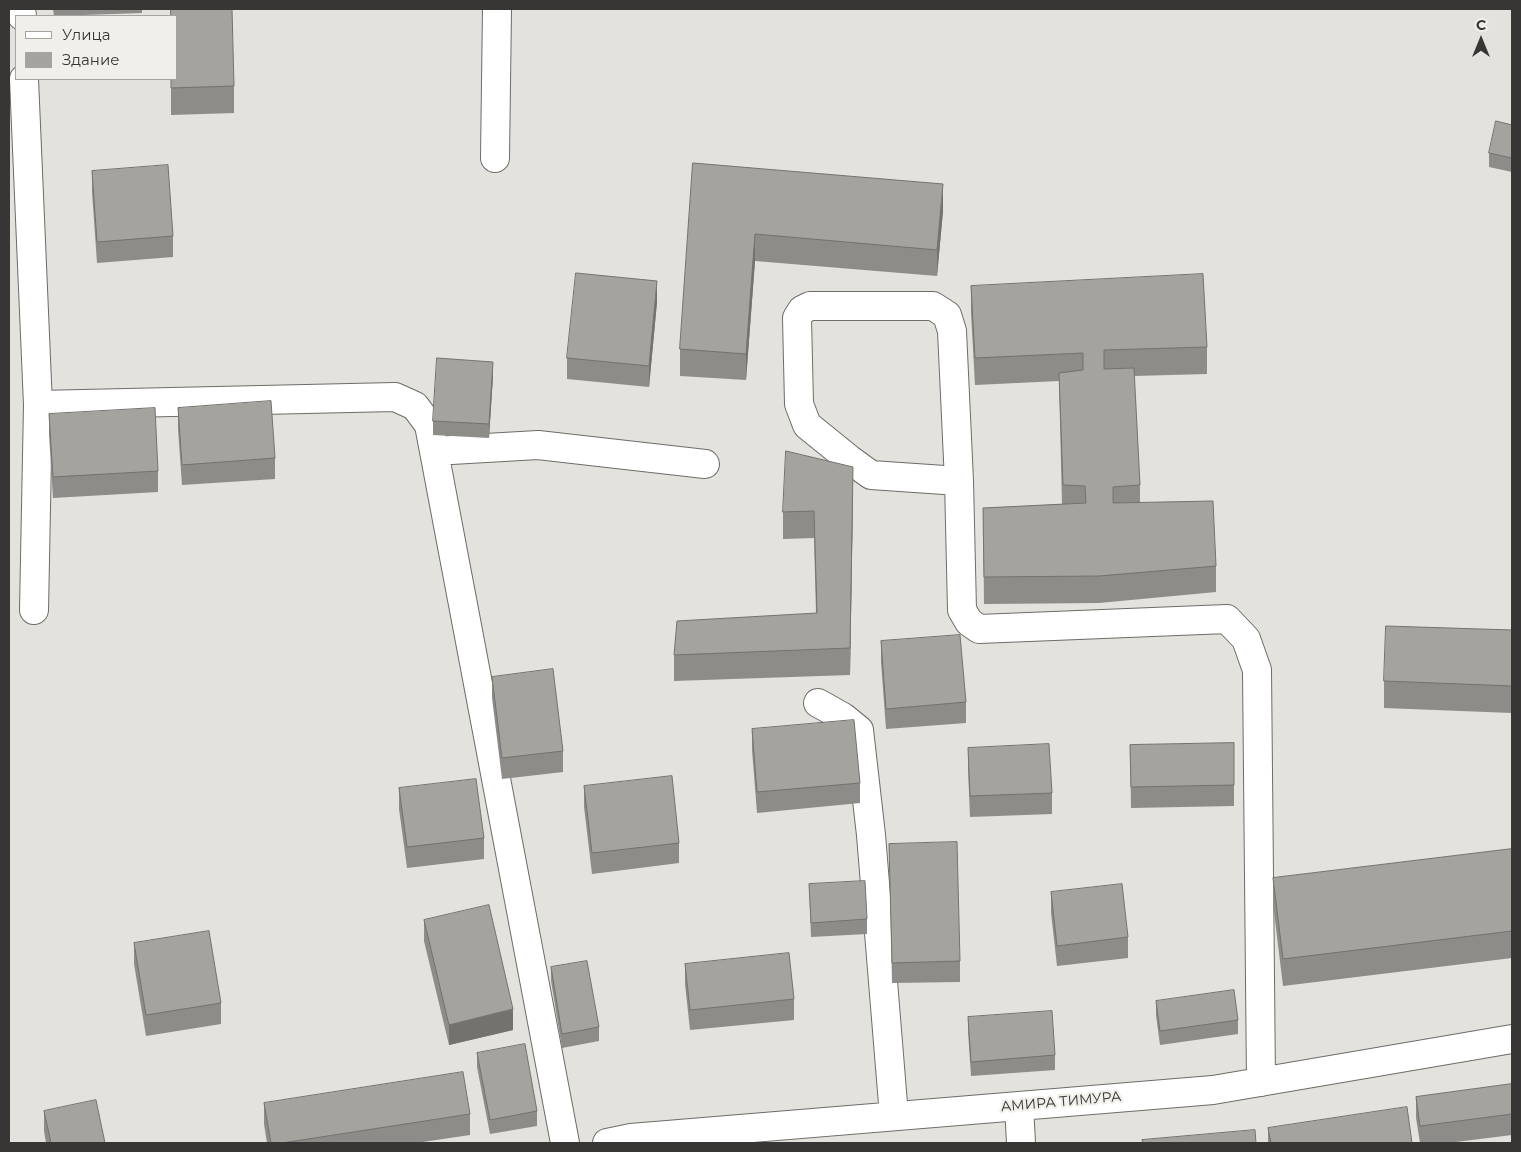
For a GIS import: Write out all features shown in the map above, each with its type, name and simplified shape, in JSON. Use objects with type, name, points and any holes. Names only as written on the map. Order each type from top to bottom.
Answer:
[{"type":"street","points":[[495,158],[497,9]]},
{"type":"street","points":[[24,80],[38,405],[34,610]]},
{"type":"street","points":[[959,481],[870,475],[807,425],[799,404],[797,318],[802,310],[810,306],[933,306],[947,315],[952,331],[959,481],[962,610],[969,622],[979,629],[1227,618],[1246,639],[1257,670],[1261,1082]]},
{"type":"street","points":[[38,405],[395,397],[415,406],[429,425],[565,1143]]},
{"type":"street","points":[[434,451],[538,445],[705,464]]},
{"type":"street","points":[[818,703],[843,717],[859,730],[871,835],[894,1116]]},
{"type":"street","name":"АМИРА ТИМУРА","points":[[623,1142],[894,1116],[1213,1090],[1512,1039]]},
{"type":"street","points":[[1019,1106],[1021,1143]]},
{"type":"building","points":[[171,9],[232,9],[234,86],[171,88],[171,80],[178,80],[178,15],[171,15]]},
{"type":"building","points":[[1496,121],[1512,125],[1512,158],[1489,153]]},
{"type":"building","points":[[693,163],[943,184],[937,250],[755,234],[746,354],[680,349]]},
{"type":"building","points":[[168,165],[173,236],[97,242],[92,171]]},
{"type":"building","points":[[576,273],[657,281],[649,366],[567,358]]},
{"type":"building","points":[[1203,274],[1207,347],[1104,350],[1104,369],[1134,368],[1140,485],[1113,487],[1113,503],[1213,501],[1216,566],[1099,576],[984,577],[983,508],[1086,503],[1085,486],[1063,485],[1059,373],[1083,370],[1083,353],[975,358],[971,286]]},
{"type":"building","points":[[437,358],[493,362],[489,424],[433,421]]},
{"type":"building","points":[[271,401],[275,458],[182,465],[178,408]]},
{"type":"building","points":[[155,408],[158,471],[53,477],[49,414]]},
{"type":"building","points":[[786,451],[853,467],[850,648],[674,655],[677,621],[817,613],[814,511],[783,512]]},
{"type":"building","points":[[1386,626],[1512,630],[1512,686],[1384,681]]},
{"type":"building","points":[[960,635],[966,702],[886,709],[881,641]]},
{"type":"building","points":[[553,669],[563,751],[502,758],[492,677]]},
{"type":"building","points":[[854,720],[860,783],[757,792],[752,729]]},
{"type":"building","points":[[1234,743],[1234,785],[1131,787],[1130,745]]},
{"type":"building","points":[[1049,744],[1052,793],[970,796],[968,748]]},
{"type":"building","points":[[672,776],[679,843],[592,853],[584,786]]},
{"type":"building","points":[[476,779],[484,838],[407,847],[399,788]]},
{"type":"building","points":[[957,842],[960,961],[892,963],[889,844]]},
{"type":"building","points":[[1512,849],[1512,931],[1283,959],[1273,878]]},
{"type":"building","points":[[865,881],[867,919],[811,923],[809,884]]},
{"type":"building","points":[[1122,884],[1128,937],[1057,946],[1051,892]]},
{"type":"building","points":[[489,905],[513,1009],[449,1025],[424,920]]},
{"type":"building","points":[[209,931],[221,1003],[146,1015],[134,943]]},
{"type":"building","points":[[789,953],[794,999],[690,1010],[685,964]]},
{"type":"building","points":[[587,961],[599,1027],[562,1034],[551,967]]},
{"type":"building","points":[[1234,990],[1238,1020],[1160,1031],[1156,1001]]},
{"type":"building","points":[[1052,1011],[1055,1055],[971,1062],[968,1017]]},
{"type":"building","points":[[525,1044],[537,1111],[490,1120],[477,1053]]},
{"type":"building","points":[[463,1072],[470,1114],[282,1143],[271,1143],[264,1103]]},
{"type":"building","points":[[1512,1084],[1512,1114],[1420,1126],[1416,1097]]},
{"type":"building","points":[[96,1100],[105,1143],[51,1143],[44,1111]]},
{"type":"building","points":[[1407,1107],[1412,1143],[1271,1143],[1268,1128]]},
{"type":"building","points":[[1255,1130],[1256,1143],[1143,1143],[1142,1140]]}]
